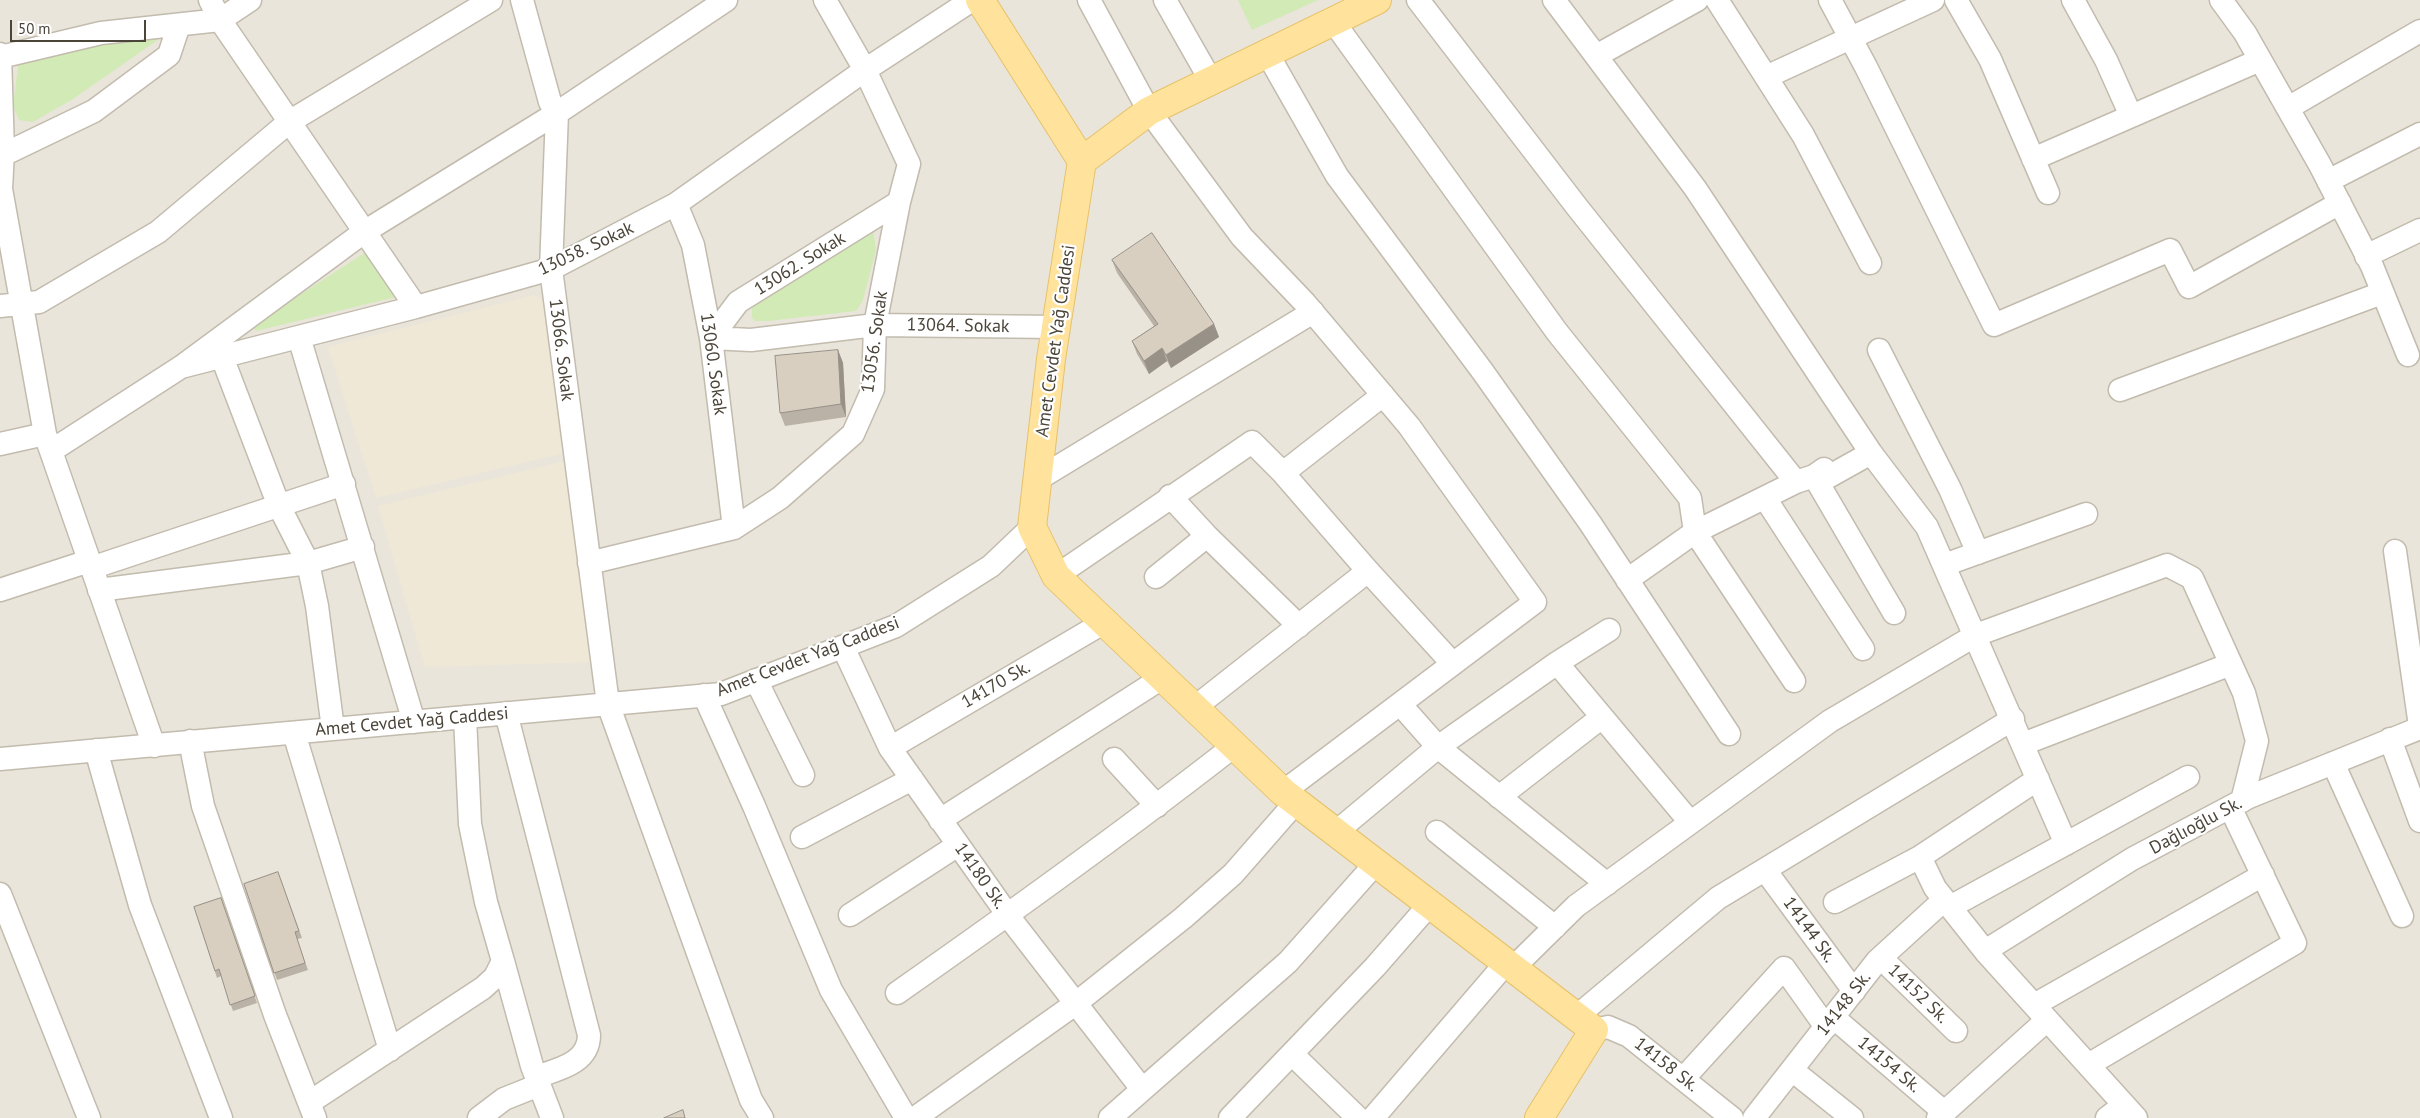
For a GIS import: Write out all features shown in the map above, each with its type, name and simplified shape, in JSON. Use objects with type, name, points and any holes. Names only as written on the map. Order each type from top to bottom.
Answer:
[{"type":"main road","points":[[980,0],[1082,161],[1149,110],[1377,0]]},
{"type":"main road","name":"Amet Cevdet Yağ Caddesi","points":[[1032,527],[1056,327],[1082,161]]},
{"type":"main road","points":[[1032,527],[1056,576],[1103,623],[1290,797],[1585,1023],[1539,1118]]},
{"type":"street","points":[[210,0],[220,20],[416,307]]},
{"type":"street","points":[[154,746],[48,442],[10,305],[1,189],[3,152],[0,56],[101,33],[220,20],[250,0]]},
{"type":"street","points":[[10,305],[39,302],[158,232],[289,122],[491,0]]},
{"type":"street","name":"13066. Sokak","points":[[522,0],[550,102],[557,113],[551,269],[608,704],[751,1100],[762,1118]]},
{"type":"street","points":[[0,444],[48,442],[181,367],[364,232],[557,113],[726,0]]},
{"type":"street","name":"13056. Sokak","points":[[589,563],[734,528],[780,498],[853,434],[873,389],[875,326],[899,202],[909,164],[865,70],[825,0]]},
{"type":"street","name":"13058. Sokak","points":[[181,367],[416,307],[551,269],[676,204],[865,70],[972,0]]},
{"type":"street","points":[[915,1118],[1075,1004],[1183,918],[1233,874],[1290,797],[1400,704],[1535,602],[1409,426],[1313,312],[1242,237],[1149,110],[1089,0]]},
{"type":"street","points":[[1165,0],[1211,81]]},
{"type":"street","points":[[1418,0],[1601,238],[1805,479],[1894,614]]},
{"type":"street","points":[[1554,0],[1695,188],[1871,452],[1927,527],[2066,844]]},
{"type":"street","points":[[1596,56],[1697,0]]},
{"type":"street","points":[[1717,0],[1802,135],[1870,263]]},
{"type":"street","points":[[1830,0],[1994,325],[2170,250],[2189,287],[2340,203]]},
{"type":"street","points":[[1766,77],[1933,0]]},
{"type":"street","points":[[1956,0],[1990,59],[2048,193]]},
{"type":"street","points":[[2073,0],[2106,60],[2130,116]]},
{"type":"street","points":[[2221,0],[2245,33],[2340,203],[2366,256],[2408,355]]},
{"type":"street","points":[[1333,21],[1557,332],[1690,498],[1695,532],[1794,681]]},
{"type":"street","points":[[3,152],[11,151],[94,111],[169,55],[179,25]]},
{"type":"street","points":[[2288,108],[2420,31]]},
{"type":"street","points":[[1267,53],[1336,176],[1483,372],[1627,580],[1729,734]]},
{"type":"street","points":[[2033,159],[2260,60]]},
{"type":"street","points":[[2328,181],[2420,134]]},
{"type":"street","name":"13062. Sokak","points":[[711,338],[738,302],[899,202]]},
{"type":"street","name":"13060. Sokak","points":[[676,204],[693,245],[711,338],[734,528]]},
{"type":"street","points":[[2366,256],[2420,230]]},
{"type":"street","points":[[2120,390],[2382,293]]},
{"type":"street","points":[[1038,478],[1313,312]]},
{"type":"street","name":"13064. Sokak","points":[[711,338],[751,340],[875,326],[1056,327]]},
{"type":"street","points":[[299,337],[414,722]]},
{"type":"street","points":[[1879,350],[1950,489],[1978,553]]},
{"type":"street","points":[[222,357],[279,506],[308,563],[318,606],[334,729]]},
{"type":"street","points":[[1283,473],[1383,395]]},
{"type":"street","points":[[1056,576],[1170,496],[1252,442],[1283,473],[1368,572],[1453,664]]},
{"type":"street","points":[[1627,580],[1695,532],[1824,468],[1828,477],[1871,452]]},
{"type":"street","points":[[0,590],[279,506],[344,484]]},
{"type":"street","points":[[1170,496],[1207,536],[1299,626]]},
{"type":"street","points":[[1765,498],[1863,649]]},
{"type":"street","points":[[1944,565],[2086,514]]},
{"type":"street","name":"Amet Cevdet Yağ Caddesi","points":[[0,759],[721,694],[896,626],[991,566],[1032,527]]},
{"type":"street","points":[[1156,577],[1207,536]]},
{"type":"street","points":[[99,590],[308,563],[363,547]]},
{"type":"street","points":[[2395,551],[2420,727]]},
{"type":"street","points":[[1373,1118],[1510,965],[1555,927],[1576,906],[1830,721],[1976,636],[2167,565],[2192,578],[2244,693],[2257,742],[2236,804],[2262,875],[2294,942],[2088,1065]]},
{"type":"street","points":[[1194,708],[1368,572]]},
{"type":"street","name":"14170 Sk.","points":[[890,748],[1103,623]]},
{"type":"street","points":[[1336,832],[1438,748],[1557,663],[1609,630]]},
{"type":"street","name":"14180 Sk.","points":[[843,647],[890,748],[1008,915],[1142,1089]]},
{"type":"street","points":[[1557,663],[1690,822]]},
{"type":"street","points":[[2023,744],[2230,664]]},
{"type":"street","points":[[940,820],[1162,678]]},
{"type":"street","points":[[756,680],[803,775]]},
{"type":"street","points":[[704,695],[754,806],[832,990],[906,1118]]},
{"type":"street","points":[[1400,704],[1438,748],[1607,884]]},
{"type":"street","points":[[480,1118],[504,1100],[571,1064],[584,1055],[589,1045],[589,1035],[506,713]]},
{"type":"street","points":[[465,717],[470,824],[486,902],[538,1081],[552,1118]]},
{"type":"street","points":[[1499,797],[1602,717]]},
{"type":"street","points":[[1585,1023],[1718,898],[2012,719]]},
{"type":"street","name":"Dağlıoğlu Sk.","points":[[1985,951],[2132,860],[2236,804],[2420,727]]},
{"type":"street","points":[[294,733],[390,1050]]},
{"type":"street","points":[[2390,739],[2420,820]]},
{"type":"street","points":[[190,742],[203,806],[275,1015],[313,1110],[390,1050],[483,988],[495,977],[503,961]]},
{"type":"street","points":[[897,993],[1008,915],[1234,746]]},
{"type":"street","points":[[96,750],[140,905],[221,1118]]},
{"type":"street","points":[[1114,759],[1156,806]]},
{"type":"street","points":[[2333,764],[2402,916]]},
{"type":"street","name":"14148 Sk.","points":[[1754,1118],[1881,958],[1947,903],[2066,844],[2188,777]]},
{"type":"street","points":[[802,837],[912,779]]},
{"type":"street","points":[[1834,902],[1920,857],[2038,779]]},
{"type":"street","points":[[1436,832],[1555,927]]},
{"type":"street","points":[[850,915],[958,845]]},
{"type":"street","points":[[1920,857],[1935,888],[1985,951],[2088,1065],[2123,1114]]},
{"type":"street","points":[[1119,1115],[1142,1089],[1288,962],[1376,863]]},
{"type":"street","name":"14144 Sk.","points":[[1764,870],[1854,991]]},
{"type":"street","points":[[1941,1115],[2041,1012],[2262,875]]},
{"type":"street","points":[[0,894],[89,1118]]},
{"type":"street","points":[[1230,1118],[1293,1055],[1375,967],[1430,904]]},
{"type":"street","name":"14152 Sk.","points":[[1881,958],[1956,1031]]},
{"type":"street","name":"14154 Sk.","points":[[1683,1079],[1784,968],[1829,1022],[1941,1115]]},
{"type":"street","name":"14158 Sk.","points":[[1585,1023],[1608,1027],[1629,1036],[1732,1118]]},
{"type":"street","points":[[1293,1055],[1358,1118]]},
{"type":"street","points":[[1792,1070],[1852,1118]]},
{"type":"shaded area","points":[[0,0],[2420,0],[2420,1118],[0,1118]]},
{"type":"shaded area","points":[[535,295],[544,302],[568,452],[376,498],[328,347]]},
{"type":"shaded area","points":[[570,460],[596,662],[425,667],[378,506]]},
{"type":"green space","points":[[1238,0],[1318,0],[1252,30]]},
{"type":"green space","points":[[162,37],[73,99],[33,122],[19,120],[13,106],[19,59],[36,53]]},
{"type":"green space","points":[[873,229],[876,250],[863,300],[856,311],[768,321],[755,321],[752,318],[752,308],[758,299]]},
{"type":"green space","points":[[366,252],[396,297],[256,331],[252,326]]},
{"type":"building","points":[[1152,233],[1214,324],[1166,355],[1162,348],[1144,361],[1132,341],[1158,324],[1112,260]]},
{"type":"building","points":[[838,350],[841,404],[780,413],[775,356]]},
{"type":"building","points":[[278,872],[299,931],[295,932],[305,963],[274,973],[244,884]]},
{"type":"building","points":[[221,898],[255,996],[230,1005],[219,969],[215,971],[194,907]]},
{"type":"building","points":[[683,1110],[685,1118],[664,1118]]}]
